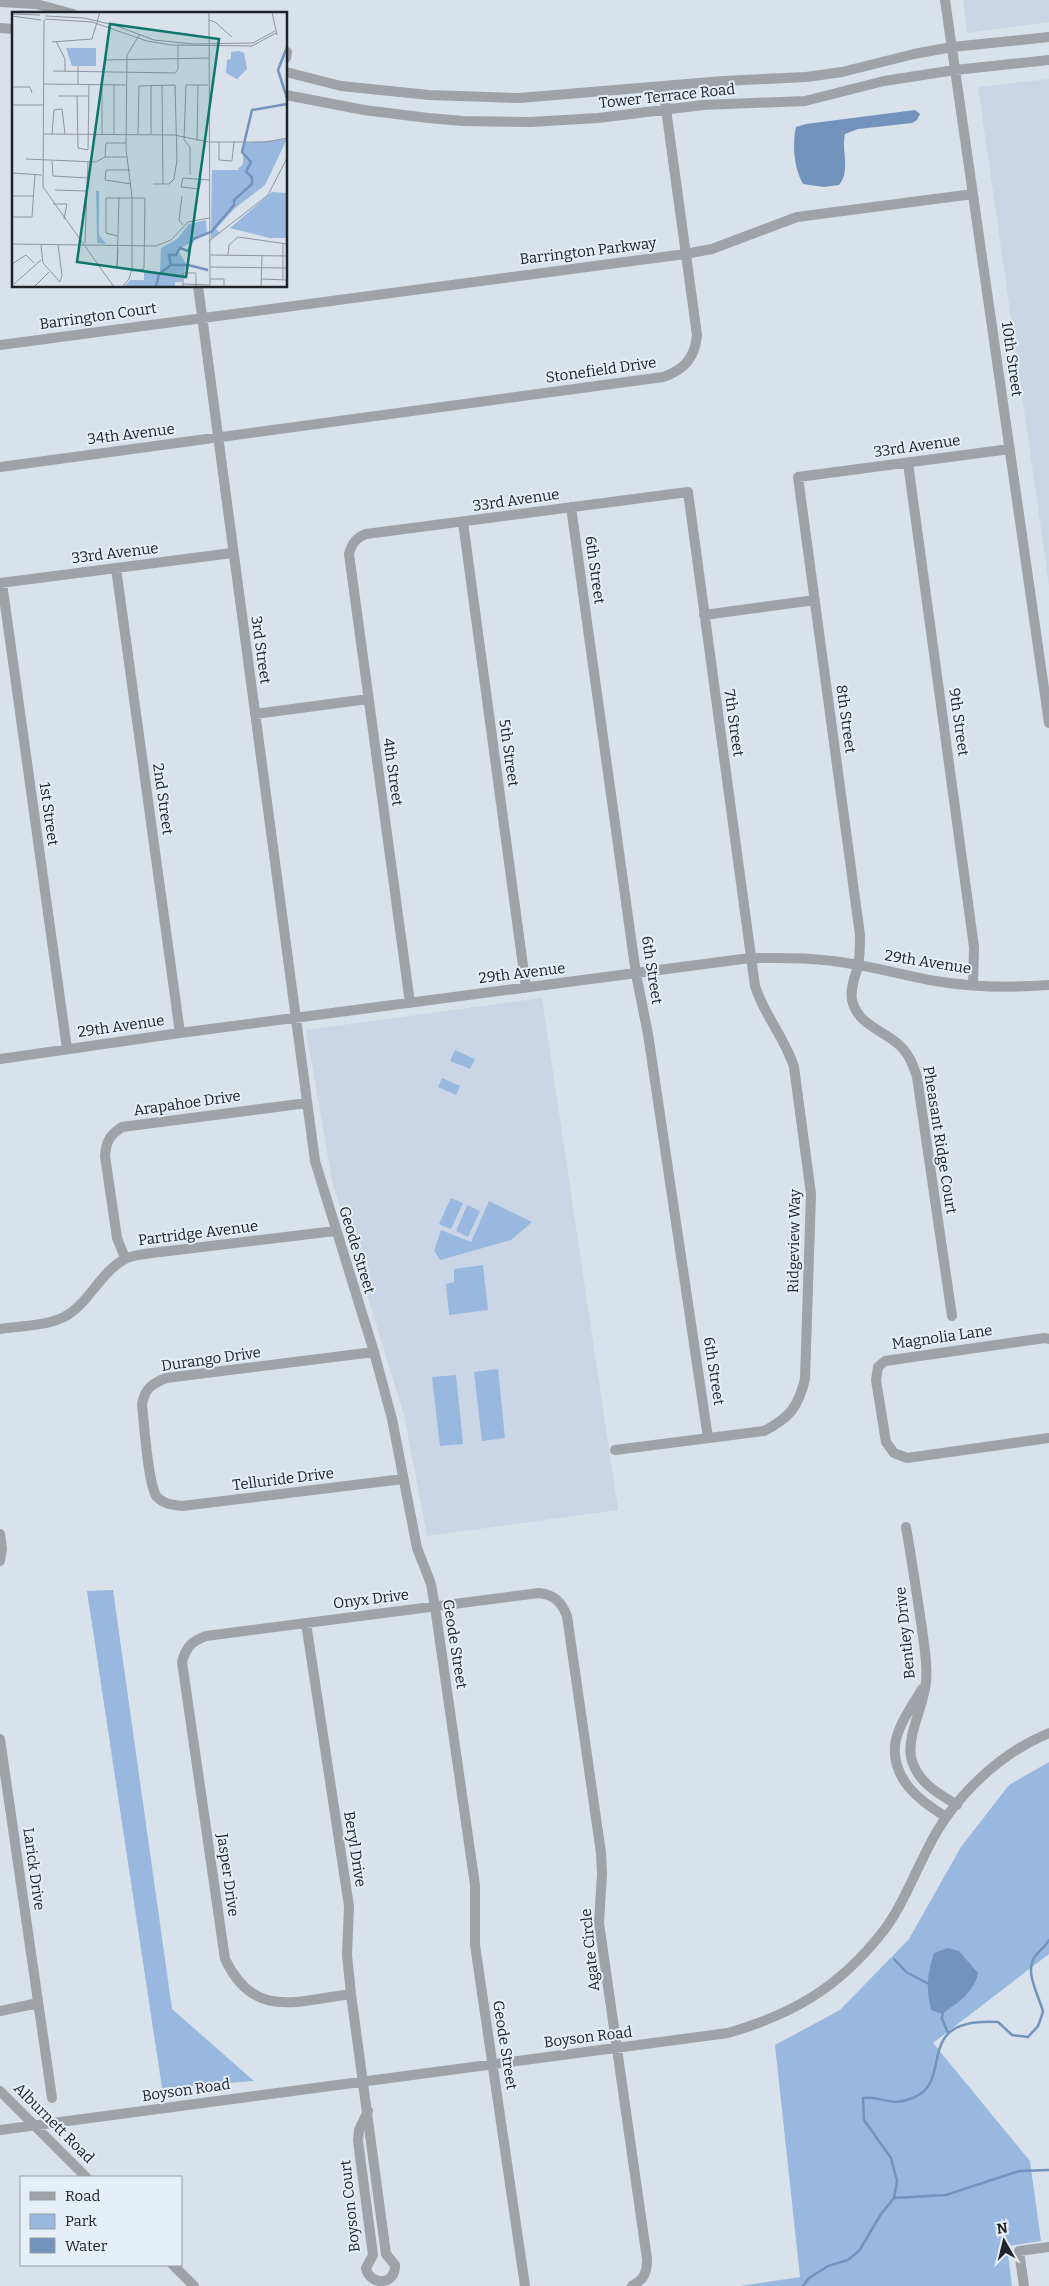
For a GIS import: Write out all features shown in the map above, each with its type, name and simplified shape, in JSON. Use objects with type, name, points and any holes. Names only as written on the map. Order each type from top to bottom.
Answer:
[{"type":"street","name":"10th Street","points":[[945,0],[1049,723]]},
{"type":"street","points":[[0,2],[36,4],[65,12]]},
{"type":"street","name":"Tower Terrace Road","points":[[288,73],[340,86],[429,94],[518,98],[723,81],[806,77],[842,72],[914,54],[952,47],[972,47],[1049,37]]},
{"type":"street","name":"Tower Terrace Road","points":[[288,95],[364,110],[463,121],[530,122],[598,118],[703,105],[805,101],[884,80],[1049,60]]},
{"type":"street","name":"Stonefield Drive","points":[[267,432],[674,374],[690,360],[697,335],[663,87]]},
{"type":"street","name":"Barrington Parkway","points":[[201,317],[685,254],[712,249],[798,217],[973,194]]},
{"type":"street","name":"3rd Street","points":[[198,288],[232,553],[296,1018]]},
{"type":"street","name":"Barrington Court","points":[[0,345],[201,317]]},
{"type":"street","name":"34th Avenue","points":[[0,467],[267,432]]},
{"type":"street","name":"33rd Avenue","points":[[798,477],[1010,449]]},
{"type":"street","name":"9th Street","points":[[908,462],[974,947],[973,985]]},
{"type":"street","name":"8th Street","points":[[798,477],[860,935],[859,965]]},
{"type":"street","name":"33rd Avenue","points":[[352,545],[358,537],[366,534],[688,492]]},
{"type":"street","name":"7th Street","points":[[688,492],[750,958]]},
{"type":"street","name":"6th Street","points":[[572,507],[636,974],[648,1034],[708,1438]]},
{"type":"street","name":"5th Street","points":[[463,522],[526,988]]},
{"type":"street","name":"4th Street","points":[[352,545],[350,554],[368,699],[410,1003]]},
{"type":"street","name":"33rd Avenue","points":[[1,583],[232,553]]},
{"type":"street","name":"2nd Street","points":[[116,568],[180,1033]]},
{"type":"street","name":"1st Street","points":[[1,583],[67,1049]]},
{"type":"street","points":[[704,615],[815,600]]},
{"type":"street","points":[[255,714],[368,699]]},
{"type":"street","name":"29th Avenue","points":[[0,1059],[180,1033],[750,958],[822,960],[859,965],[936,981],[973,985],[1007,987],[1049,985]]},
{"type":"street","name":"Ridgeview Way","points":[[615,1450],[764,1431],[783,1421],[795,1407],[805,1379],[811,1194],[794,1067],[790,1053],[760,1003],[750,958]]},
{"type":"street","name":"Pheasant Ridge Court","points":[[859,965],[852,984],[852,999],[857,1012],[866,1023],[899,1044],[911,1060],[917,1077],[952,1316]]},
{"type":"street","name":"Geode Street","points":[[296,1018],[315,1160],[335,1231],[374,1352],[392,1419],[417,1548],[431,1584],[476,1885],[474,1945],[525,2286]]},
{"type":"street","name":"Arapahoe Drive","points":[[125,1258],[117,1238],[105,1156],[106,1143],[112,1134],[122,1127],[307,1103]]},
{"type":"street","name":"Partridge Avenue","points":[[0,1329],[45,1323],[64,1317],[79,1306],[105,1276],[125,1258],[144,1254],[335,1231]]},
{"type":"street","name":"Magnolia Lane","points":[[1049,1339],[885,1360],[878,1367],[876,1380],[886,1442],[894,1453],[907,1458],[1049,1438]]},
{"type":"street","name":"Durango Drive","points":[[166,1504],[156,1496],[152,1483],[142,1404],[145,1392],[153,1383],[166,1378],[374,1352]]},
{"type":"street","name":"Telluride Drive","points":[[166,1504],[182,1506],[403,1479]]},
{"type":"street","name":"Bentley Drive","points":[[906,1527],[925,1650],[926,1682],[921,1709],[911,1740],[911,1757],[920,1778],[936,1793],[957,1804]]},
{"type":"street","points":[[0,1534],[2,1549],[0,1561]]},
{"type":"street","name":"Onyx Drive","points":[[186,1651],[194,1641],[206,1636],[539,1592],[552,1595],[562,1605]]},
{"type":"street","name":"Agate Circle","points":[[562,1605],[567,1616],[601,1852],[602,1874],[599,1923],[647,2259],[647,2272],[640,2282],[632,2286]]},
{"type":"street","name":"Beryl Drive","points":[[306,1623],[349,1906],[347,1955],[368,2111]]},
{"type":"street","name":"Jasper Drive","points":[[186,1651],[182,1662],[225,1959],[233,1977],[244,1990],[260,1999],[281,2003],[351,1994]]},
{"type":"street","points":[[926,1682],[899,1733],[895,1745],[898,1767],[908,1788],[924,1803],[946,1817]]},
{"type":"street","name":"Boyson Road","points":[[0,2130],[728,2033],[746,2028],[797,2008],[831,1985],[857,1962],[882,1933],[903,1900],[929,1845],[946,1817],[995,1765],[1036,1738],[1049,1733]]},
{"type":"street","name":"Larick Drive","points":[[0,1739],[52,2098]]},
{"type":"street","points":[[0,2011],[38,2003]]},
{"type":"street","name":"Alburnett Road","points":[[0,2090],[85,2176]]},
{"type":"street","name":"Boyson Court","points":[[368,2111],[386,2254],[395,2265],[393,2277],[389,2282],[382,2284],[375,2284],[370,2280],[366,2268],[373,2255],[358,2141],[359,2130],[368,2111]]},
{"type":"street","points":[[1024,2286],[1019,2252],[1049,2247]]},
{"type":"street","points":[[174,2266],[194,2286]]},
{"type":"shaded area","points":[[963,0],[1049,0],[1049,22],[967,33]]},
{"type":"shaded area","points":[[1049,79],[1049,585],[978,87]]},
{"type":"shaded area","points":[[542,998],[618,1510],[427,1536],[404,1415],[332,1181],[306,1030]]},
{"type":"green space","points":[[455,1050],[475,1059],[470,1069],[450,1061]]},
{"type":"green space","points":[[442,1078],[460,1086],[456,1095],[438,1087]]},
{"type":"green space","points":[[451,1198],[463,1203],[451,1229],[439,1224]]},
{"type":"green space","points":[[489,1201],[532,1222],[511,1240],[440,1260],[434,1251],[441,1230],[471,1242]]},
{"type":"green space","points":[[467,1205],[480,1211],[468,1237],[456,1231]]},
{"type":"green space","points":[[483,1265],[488,1310],[449,1315],[446,1284],[454,1282],[454,1269]]},
{"type":"green space","points":[[498,1369],[505,1438],[482,1441],[474,1372]]},
{"type":"green space","points":[[456,1375],[463,1444],[440,1446],[432,1377]]},
{"type":"green space","points":[[113,1590],[172,2009],[254,2081],[162,2088],[87,1591]]},
{"type":"green space","points":[[1049,1762],[1049,1954],[933,2043],[1030,2161],[1041,2241],[1007,2246],[1012,2286],[740,2286],[800,2277],[775,2045],[840,2010],[909,1939],[961,1847],[1009,1785]]},
{"type":"water","points":[[915,110],[920,114],[917,120],[912,123],[858,129],[845,134],[845,167],[843,179],[839,185],[824,187],[803,184],[795,156],[794,141],[796,127],[806,124]]},
{"type":"water","points":[[948,1948],[959,1951],[978,1973],[969,1992],[942,2014],[931,2010],[928,1981],[934,1953]]},
{"type":"waterway","points":[[803,2286],[809,2278],[828,2266],[848,2260],[859,2251],[881,2214],[894,2198],[897,2181],[891,2158],[864,2120],[863,2098],[899,2102],[915,2097],[926,2088],[933,2077],[944,2039],[954,2029],[971,2023],[998,2022],[1012,2035],[1028,2037],[1038,2026],[1043,2012],[1031,1976],[1032,1961],[1049,1940]]},
{"type":"waterway","points":[[894,1959],[906,1972],[929,1984]]},
{"type":"waterway","points":[[943,2011],[942,2019],[948,2033]]},
{"type":"waterway","points":[[894,2198],[946,2195],[1019,2171],[1049,2170]]}]
